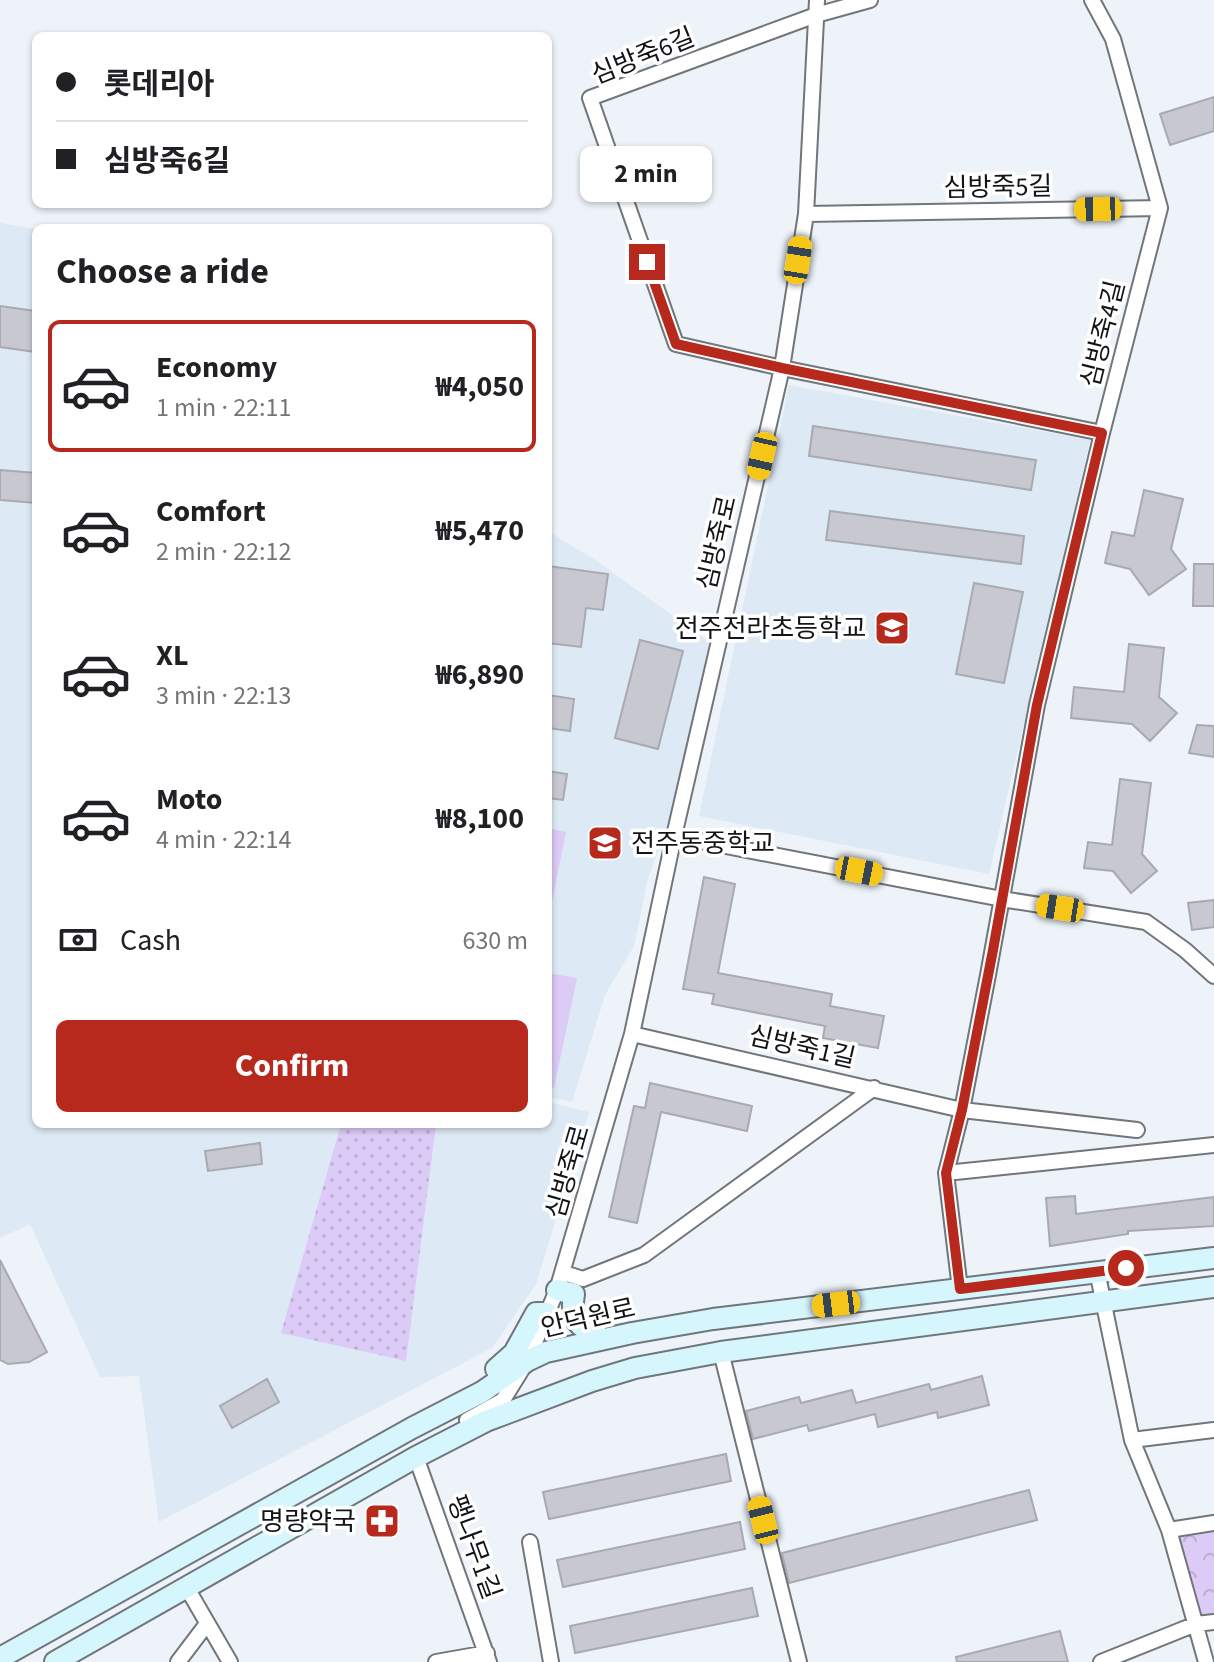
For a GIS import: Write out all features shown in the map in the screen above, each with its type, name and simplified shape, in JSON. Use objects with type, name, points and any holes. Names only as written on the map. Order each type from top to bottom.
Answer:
[{"type":"street","points":[[816,7],[870,0]]},
{"type":"street","points":[[1092,0],[1113,39],[1160,208]]},
{"type":"street","name":"심방죽로","points":[[452,1439],[463,1423],[503,1400],[527,1361],[560,1281],[632,1034],[674,836],[782,368],[806,214],[816,7]]},
{"type":"street","name":"심방죽6길","points":[[782,368],[676,344],[590,98],[816,7]]},
{"type":"street","name":"심방죽5길","points":[[806,214],[1160,208]]},
{"type":"street","name":"심방죽4길","points":[[962,1110],[1037,705],[1160,208]]},
{"type":"street","points":[[782,368],[1102,433]]},
{"type":"street","points":[[674,836],[1002,899],[1146,922],[1214,976]]},
{"type":"street","name":"심방죽1길","points":[[632,1034],[962,1110],[1137,1130]]},
{"type":"street","points":[[560,1281],[583,1279],[644,1255],[874,1088]]},
{"type":"street","points":[[960,1289],[946,1173],[962,1110]]},
{"type":"street","points":[[946,1173],[1214,1145]]},
{"type":"street","name":"안덕원로","points":[[0,1658],[315,1481],[482,1392],[527,1361],[546,1352],[713,1319],[1214,1258]]},
{"type":"street","points":[[1097,1271],[1132,1440],[1169,1530],[1206,1662]]},
{"type":"street","points":[[560,1281],[574,1294],[571,1310],[579,1326],[604,1339]]},
{"type":"street","points":[[55,1662],[416,1457],[486,1421],[592,1381],[635,1368],[721,1352],[1214,1287]]},
{"type":"street","points":[[482,1392],[480,1383],[514,1353],[536,1313],[547,1313]]},
{"type":"street","points":[[721,1352],[799,1662]]},
{"type":"street","points":[[1132,1440],[1214,1430]]},
{"type":"street","name":"팽나무1길","points":[[416,1457],[488,1658],[436,1662]]},
{"type":"street","points":[[1169,1530],[1214,1523]]},
{"type":"street","points":[[530,1542],[551,1662]]},
{"type":"street","points":[[187,1588],[230,1662]]},
{"type":"street","points":[[1101,1662],[1196,1624],[1214,1622]]},
{"type":"street","points":[[178,1662],[206,1625]]},
{"type":"shaded area","points":[[0,223],[32,228],[32,1128],[552,1128],[552,1103],[589,1112],[536,1284],[492,1348],[159,1522],[139,1376],[100,1377],[30,1224],[0,1238]]},
{"type":"shaded area","name":"전주전라초등학교","points":[[789,385],[1090,440],[989,874],[699,816]]},
{"type":"shaded area","name":"전주동중학교","points":[[552,533],[597,561],[709,642],[675,808],[648,878],[634,946],[605,995],[572,1102],[552,1098]]},
{"type":"green space","points":[[552,829],[566,832],[552,901]]},
{"type":"green space","points":[[552,974],[577,978],[552,1087]]},
{"type":"green space","points":[[340,1128],[435,1128],[406,1361],[281,1333]]},
{"type":"green space","points":[[1214,1523],[1214,1619],[1195,1620],[1169,1530]]},
{"type":"building","points":[[1214,97],[1214,131],[1170,145],[1160,114]]},
{"type":"building","points":[[0,306],[32,310],[32,351],[0,347]]},
{"type":"building","points":[[813,426],[1036,460],[1031,490],[809,456]]},
{"type":"building","points":[[0,470],[32,473],[32,503],[0,500]]},
{"type":"building","points":[[1144,490],[1183,499],[1171,549],[1186,569],[1149,595],[1130,569],[1105,563],[1112,532],[1134,536]]},
{"type":"building","points":[[830,511],[1024,536],[1021,564],[826,540]]},
{"type":"building","points":[[1194,564],[1214,564],[1214,606],[1193,606]]},
{"type":"building","points":[[552,567],[608,574],[603,610],[586,608],[581,647],[552,643]]},
{"type":"building","points":[[974,583],[1023,592],[1004,683],[956,674]]},
{"type":"building","points":[[640,640],[683,651],[658,749],[615,738]]},
{"type":"building","points":[[1129,644],[1164,648],[1159,697],[1177,713],[1150,741],[1132,724],[1071,718],[1074,687],[1124,692]]},
{"type":"building","points":[[552,696],[574,699],[570,731],[552,729]]},
{"type":"building","points":[[1197,725],[1214,726],[1214,757],[1189,753]]},
{"type":"building","points":[[552,772],[567,774],[563,800],[552,799]]},
{"type":"building","points":[[1120,779],[1151,783],[1142,854],[1157,871],[1131,893],[1113,871],[1084,868],[1088,842],[1112,845]]},
{"type":"building","points":[[704,877],[735,884],[718,973],[832,994],[830,1006],[884,1016],[878,1048],[823,1038],[825,1026],[712,1004],[714,994],[683,989]]},
{"type":"building","points":[[1214,900],[1214,927],[1192,930],[1188,903]]},
{"type":"building","points":[[650,1083],[752,1106],[747,1131],[661,1112],[637,1223],[609,1217],[634,1106],[645,1108]]},
{"type":"building","points":[[260,1143],[262,1164],[208,1171],[205,1151]]},
{"type":"building","points":[[1075,1196],[1076,1214],[1214,1197],[1214,1226],[1128,1231],[1128,1234],[1050,1246],[1046,1198]]},
{"type":"building","points":[[0,1260],[47,1352],[29,1362],[8,1364],[0,1360]]},
{"type":"building","points":[[982,1376],[989,1405],[938,1418],[937,1412],[878,1427],[875,1414],[809,1431],[807,1425],[753,1439],[746,1411],[799,1397],[801,1403],[852,1390],[856,1403],[929,1384],[931,1390]]},
{"type":"building","points":[[267,1379],[279,1402],[232,1428],[220,1406]]},
{"type":"building","points":[[726,1454],[731,1481],[549,1519],[543,1492]]},
{"type":"building","points":[[1029,1490],[1037,1520],[789,1583],[782,1553]]},
{"type":"building","points":[[740,1522],[745,1549],[563,1587],[557,1560]]},
{"type":"building","points":[[752,1588],[758,1616],[575,1653],[570,1626]]},
{"type":"building","points":[[1060,1631],[1068,1662],[957,1662],[956,1657]]},
{"type":"place","name":"전주전라초등학교","points":[[892,628]]},
{"type":"place","name":"전주동중학교","points":[[605,843]]},
{"type":"place","name":"명량약국","points":[[382,1521]]},
{"type":"route","points":[[647,262],[676,344],[1102,433],[1037,705],[962,1110],[946,1173],[960,1289],[1126,1268]]}]
